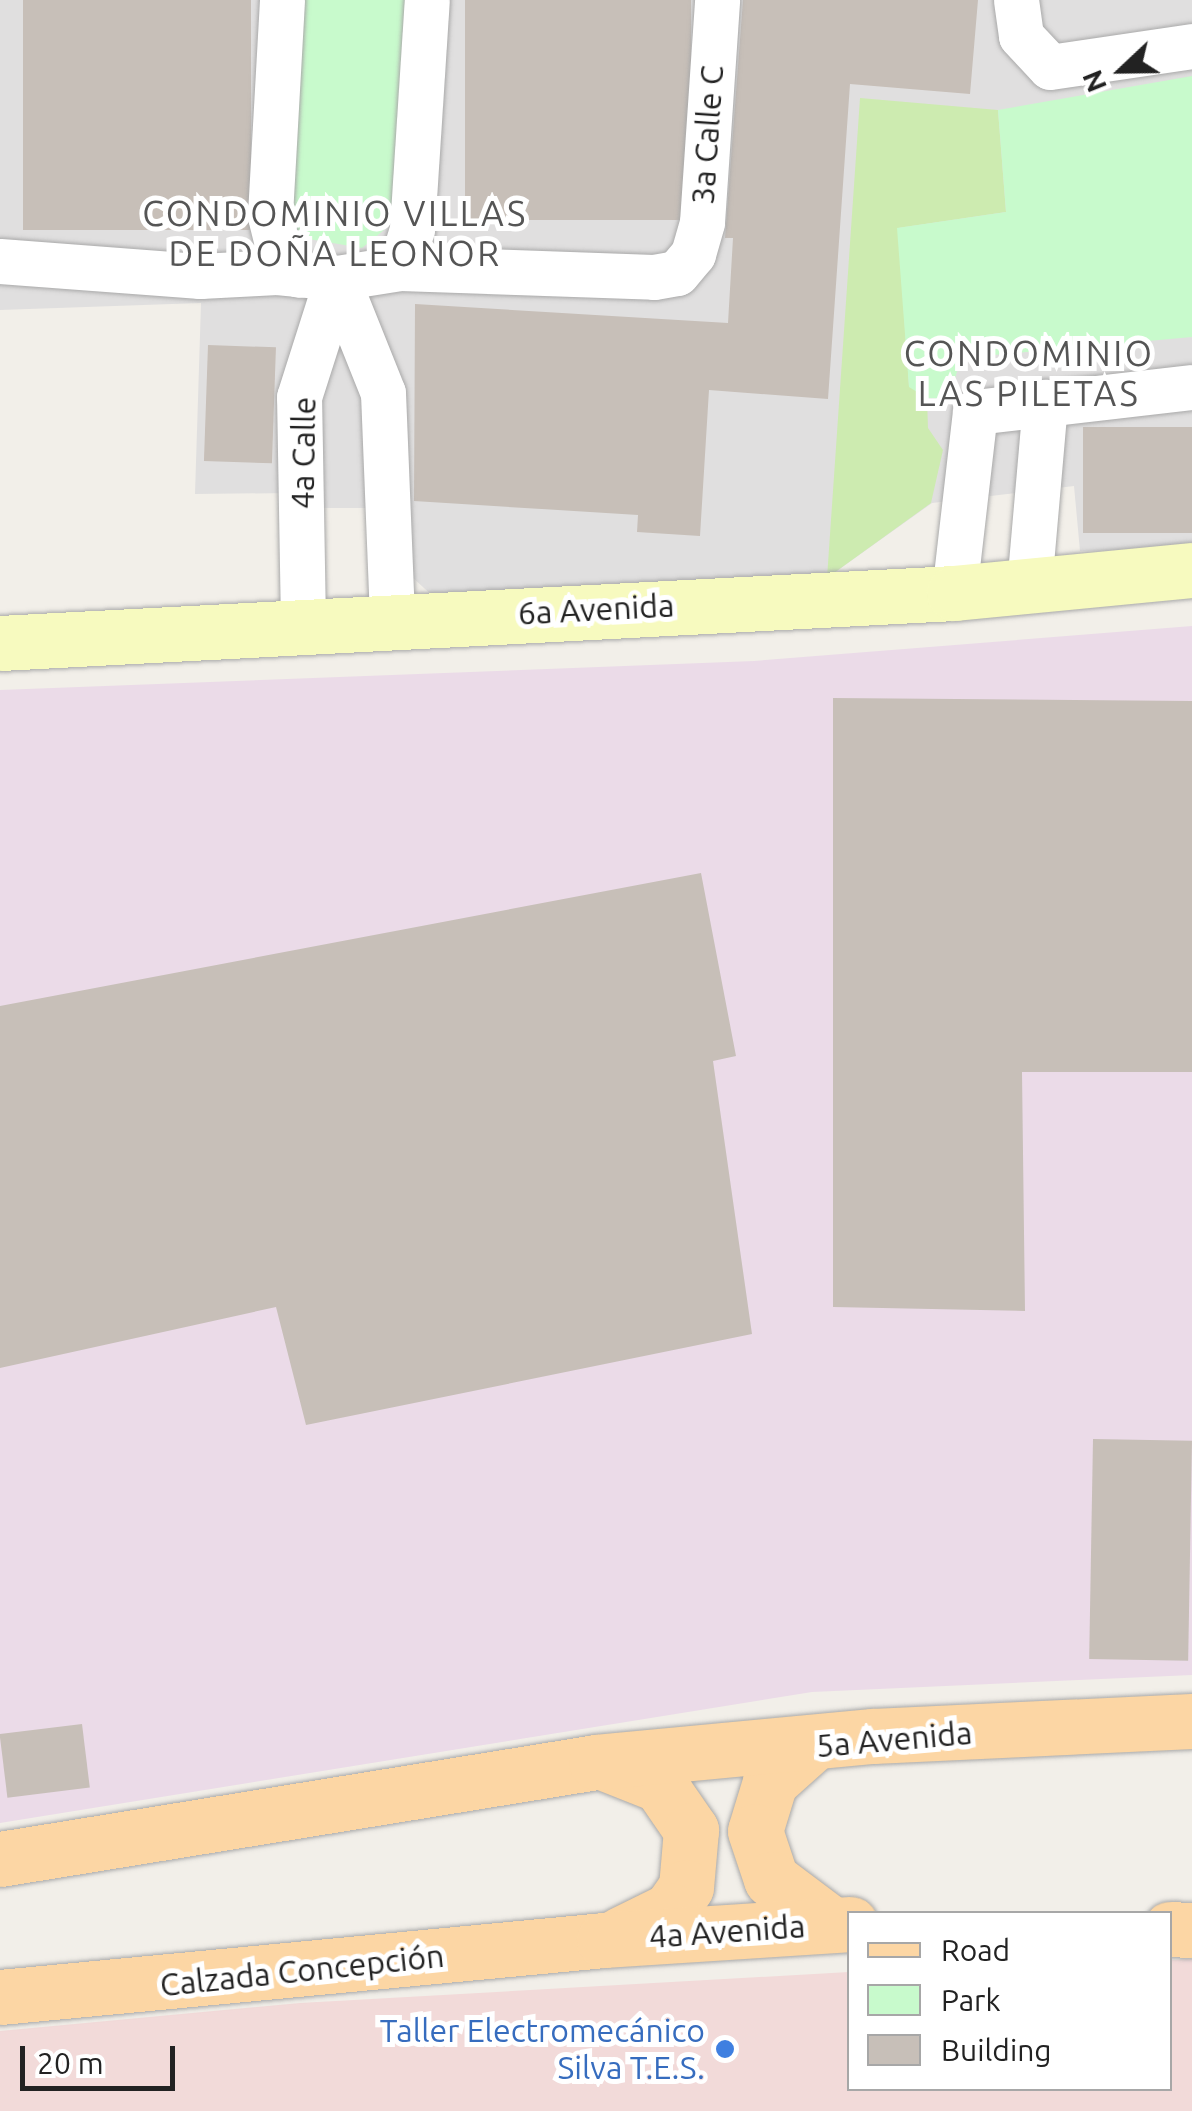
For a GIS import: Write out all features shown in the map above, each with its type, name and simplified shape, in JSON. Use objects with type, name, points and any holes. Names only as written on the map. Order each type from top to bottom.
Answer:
[{"type":"main road","name":"6a Avenida","points":[[0,643],[304,623],[954,593],[1192,570]]},
{"type":"main road","name":"5a Avenida","points":[[596,1762],[810,1746],[873,1736],[1192,1721]]},
{"type":"main road","points":[[810,1746],[770,1782],[754,1831],[771,1879],[840,1924]]},
{"type":"main road","points":[[0,1859],[596,1762],[660,1784],[691,1830],[694,1859],[670,1910],[647,1926],[604,1940]]},
{"type":"main road","name":"4a Avenida","points":[[604,1940],[840,1924]]},
{"type":"main road","name":"Calzada Concepción","points":[[0,1998],[604,1940]]},
{"type":"street","points":[[282,0],[270,216],[278,248],[318,277],[383,394],[392,619]]},
{"type":"street","points":[[0,261],[173,275],[318,277],[400,268],[412,229],[426,0]]},
{"type":"street","name":"3a Calle C","points":[[400,268],[654,277],[686,266],[702,222],[716,0]]},
{"type":"street","points":[[1018,18],[1050,67],[1192,46]]},
{"type":"street","name":"4a Calle","points":[[304,623],[299,398],[318,277]]},
{"type":"street","points":[[954,593],[974,412],[1192,387]]},
{"type":"street","points":[[1029,586],[1045,402]]},
{"type":"shaded area","points":[[0,0],[1192,0],[1192,549],[1080,551],[1074,486],[932,503],[827,578],[436,599],[412,577],[408,508],[292,508],[291,493],[195,494],[201,303],[0,310]]},
{"type":"shaded area","points":[[1192,626],[1192,1675],[812,1692],[0,1823],[0,690],[754,661]]},
{"type":"shaded area","points":[[1192,1959],[1192,2111],[0,2111],[0,2031],[300,2003],[847,1972],[847,2091],[1172,2091],[1172,1960]]},
{"type":"green space","points":[[298,0],[406,0],[392,209],[384,230],[362,248],[297,237],[285,186]]},
{"type":"green space","points":[[1192,76],[1192,337],[961,358],[949,399],[927,398],[909,387],[897,228],[1006,212],[998,110]]},
{"type":"green space","points":[[860,98],[998,110],[1006,212],[898,228],[909,386],[927,398],[928,428],[943,450],[931,503],[827,578]]},
{"type":"building","points":[[23,0],[251,0],[251,230],[23,230]]},
{"type":"building","points":[[465,0],[691,0],[691,220],[465,220]]},
{"type":"building","points":[[743,0],[978,0],[970,94],[850,84],[828,399],[709,390],[700,536],[637,532],[638,515],[414,501],[415,304],[728,323],[733,238],[725,238]]},
{"type":"building","points":[[208,345],[276,347],[272,463],[204,461]]},
{"type":"building","points":[[1083,427],[1192,427],[1192,533],[1083,533]]},
{"type":"building","points":[[833,698],[1192,701],[1192,1072],[1022,1072],[1025,1311],[833,1307]]},
{"type":"building","points":[[701,873],[736,1056],[713,1061],[752,1334],[306,1425],[276,1307],[0,1368],[0,1006]]},
{"type":"building","points":[[1093,1439],[1192,1441],[1188,1661],[1089,1659]]},
{"type":"building","points":[[82,1724],[90,1788],[7,1798],[0,1734]]},
{"type":"place","name":"Taller Electromecánico Silva T.E.S.","points":[[725,2049]]},
{"type":"district","name":"CONDOMINIO VILLAS DE DOÑA LEONOR","points":[[335,233]]},
{"type":"district","name":"CONDOMINIO LAS PILETAS","points":[[1029,373]]}]
